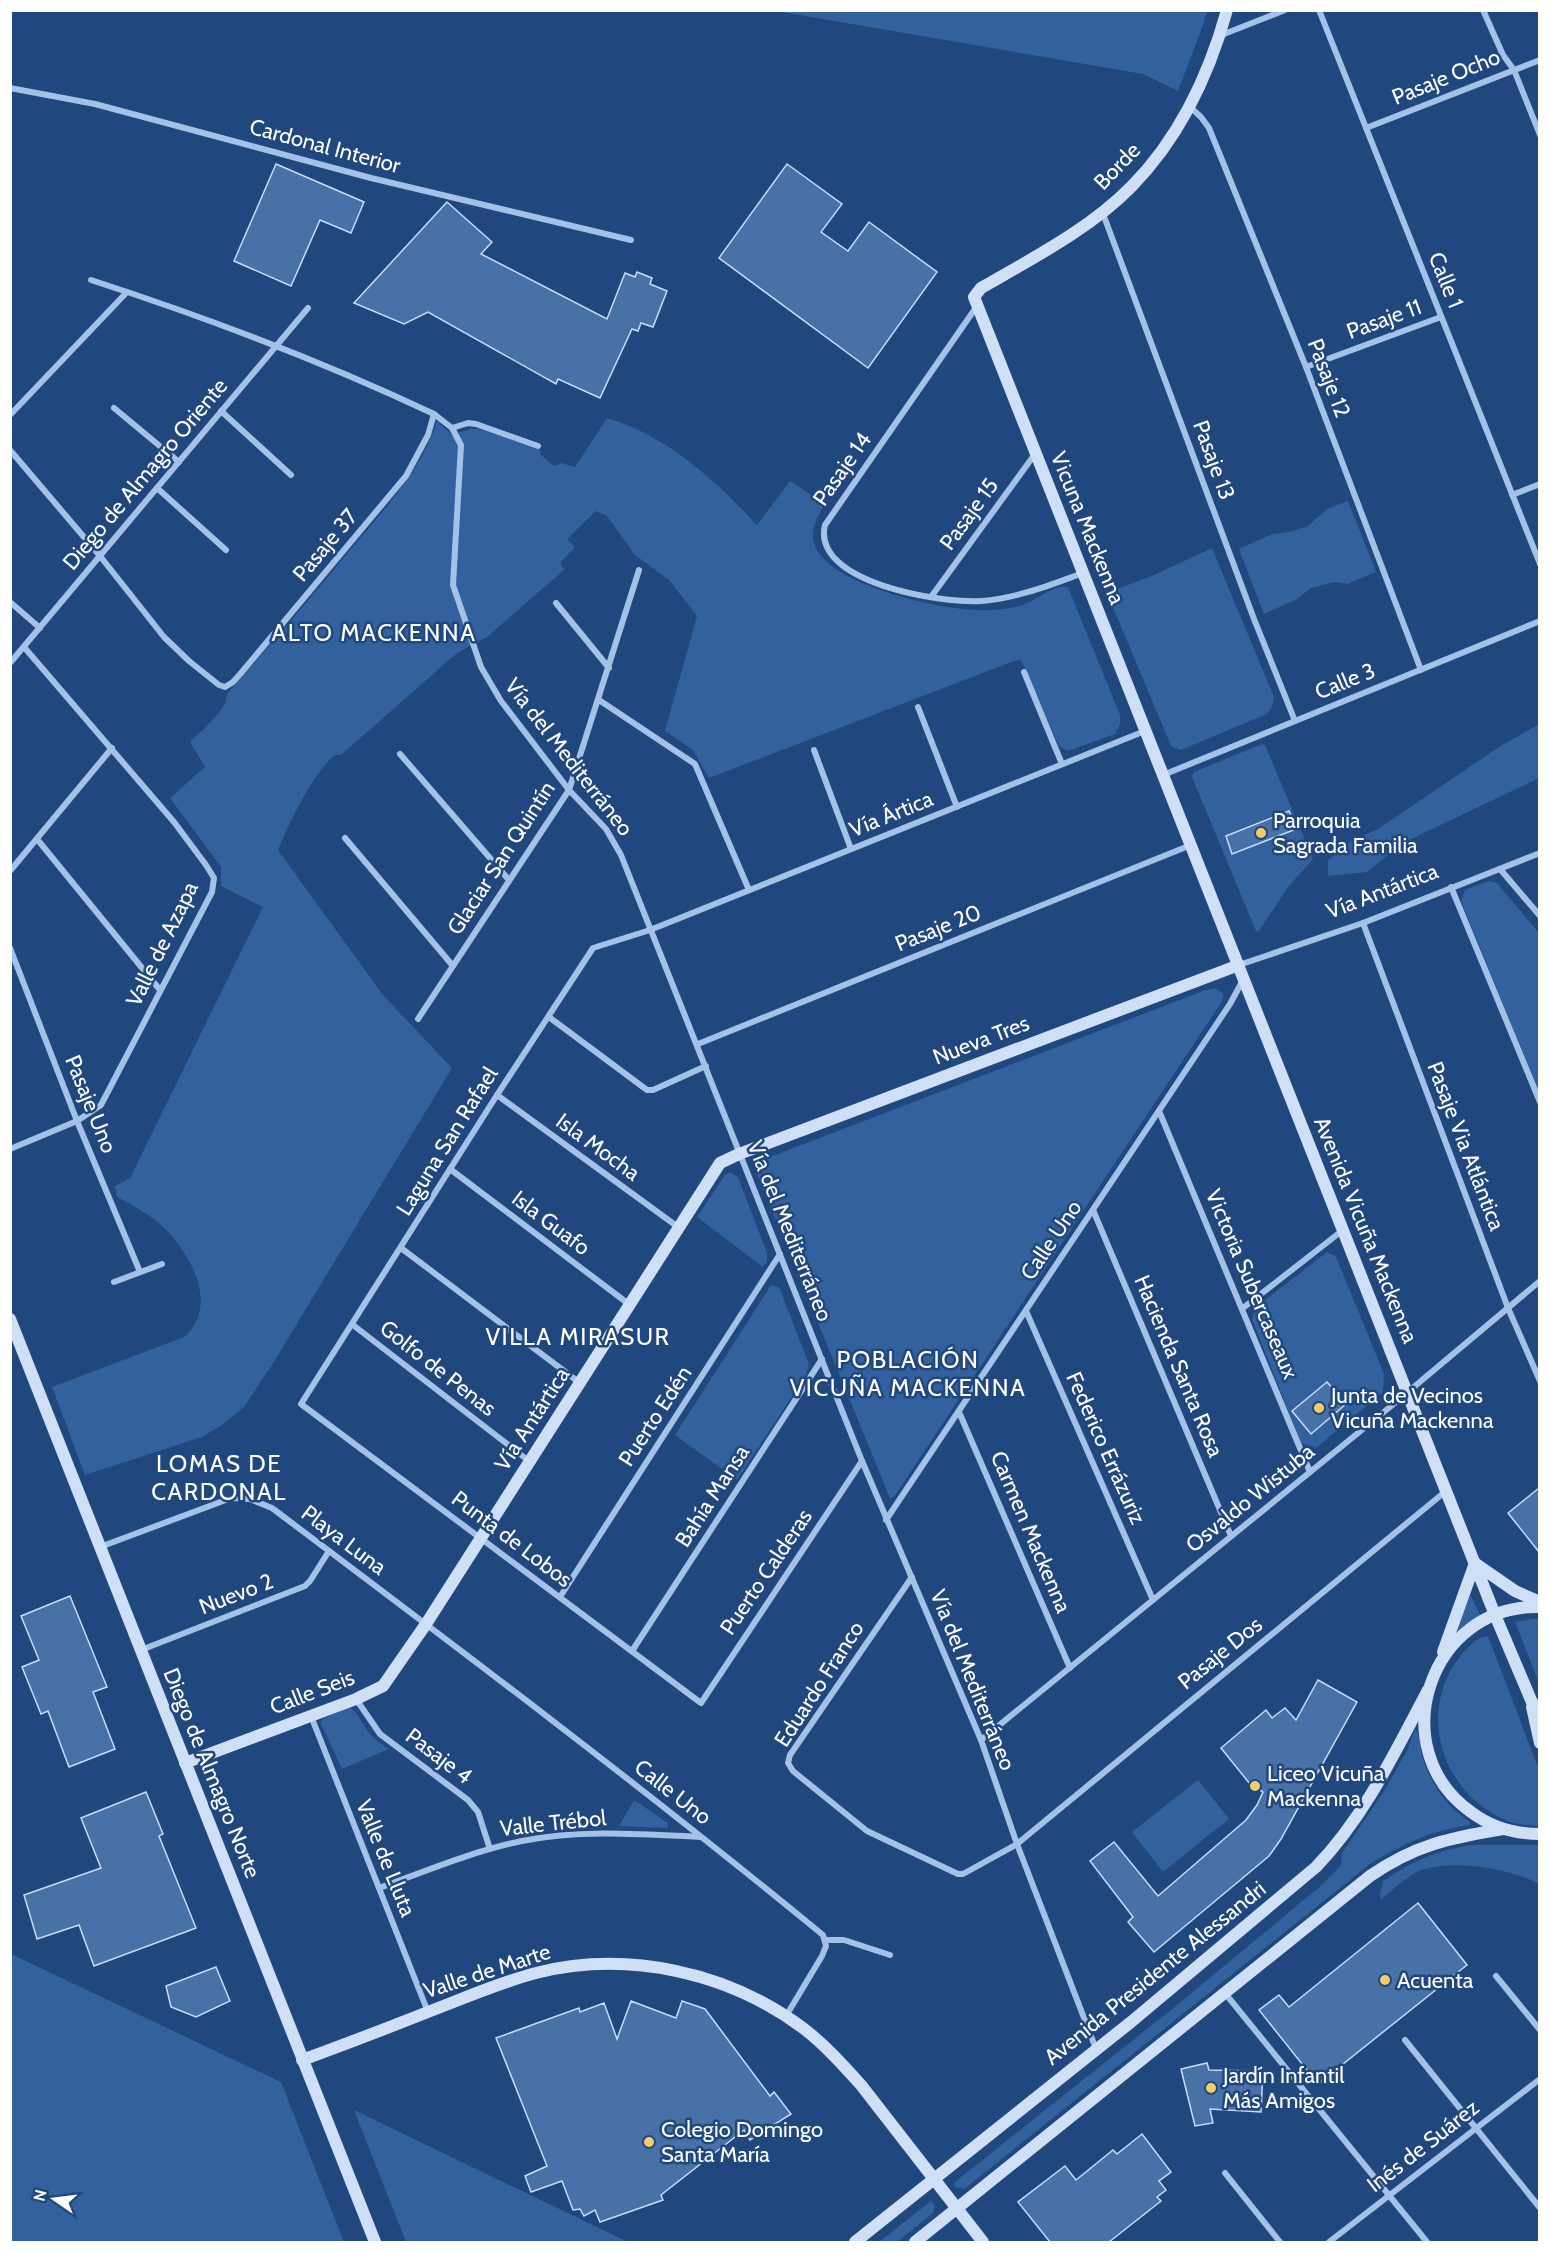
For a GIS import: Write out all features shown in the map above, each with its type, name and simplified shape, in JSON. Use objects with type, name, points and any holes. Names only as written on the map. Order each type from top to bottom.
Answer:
[{"type":"street","name":"Borde","points":[[976,302],[981,288],[1074,232],[1132,186],[1145,171],[1175,132],[1190,107],[1206,73],[1227,10]]},
{"type":"street","points":[[1219,36],[1285,10]]},
{"type":"street","name":"Calle 1","points":[[1319,10],[1539,564]]},
{"type":"street","points":[[1483,10],[1503,55],[1514,70],[1539,135]]},
{"type":"street","name":"Pasaje Ocho","points":[[1366,129],[1539,60]]},
{"type":"street","name":"Cardonal Interior","points":[[10,88],[94,104],[371,178],[631,240]]},
{"type":"street","name":"Pasaje 12","points":[[1190,107],[1209,128],[1306,367],[1421,670]]},
{"type":"street","name":"Pasaje 13","points":[[1102,211],[1254,619],[1295,721]]},
{"type":"street","points":[[91,280],[277,345],[358,378],[434,414],[452,428],[468,423],[476,424],[538,446]]},
{"type":"street","points":[[10,415],[127,292]]},
{"type":"street","name":"Vicuna Mackenna","points":[[976,302],[1163,775]]},
{"type":"street","name":"Pasaje 14","points":[[976,302],[825,525],[824,533],[830,553],[846,569],[880,584],[931,597],[966,601],[1010,598],[1083,573]]},
{"type":"street","name":"Diego de Almagro Oriente","points":[[10,663],[308,308]]},
{"type":"street","name":"Pasaje 11","points":[[1306,367],[1441,317]]},
{"type":"street","points":[[114,408],[179,462]]},
{"type":"street","points":[[221,411],[291,475]]},
{"type":"street","name":"Pasaje 37","points":[[100,556],[164,637],[189,661],[219,685],[225,687],[241,673],[406,477],[428,435],[434,414]]},
{"type":"street","name":"Vía del Mediterráneo","points":[[452,428],[461,445],[453,579],[460,612],[481,667],[489,683],[569,790],[606,829],[614,841],[698,1044],[739,1154],[886,1520],[981,1740],[1017,1844],[1096,2050]]},
{"type":"street","points":[[10,450],[100,556]]},
{"type":"street","name":"Pasaje 15","points":[[931,597],[1036,452]]},
{"type":"street","points":[[1512,495],[1539,484]]},
{"type":"street","points":[[157,488],[226,550]]},
{"type":"street","name":"Glaciar San Quintín","points":[[418,1019],[569,790],[639,570]]},
{"type":"street","points":[[10,602],[40,628]]},
{"type":"street","points":[[556,603],[609,668]]},
{"type":"street","name":"Calle 3","points":[[1163,775],[1539,621]]},
{"type":"street","name":"Valle de Azapa","points":[[10,1149],[77,1121],[101,1105],[212,892],[214,878],[174,822],[24,647]]},
{"type":"street","points":[[1024,672],[1062,764]]},
{"type":"street","points":[[599,700],[695,764],[749,890]]},
{"type":"street","points":[[918,707],[957,807]]},
{"type":"street","name":"Vía Ártica","points":[[650,930],[1146,730]]},
{"type":"street","points":[[10,871],[112,748]]},
{"type":"street","points":[[814,750],[851,849]]},
{"type":"street","points":[[400,754],[509,880]]},
{"type":"street","name":"Avenida Vicuña Mackenna","points":[[1163,775],[1495,1615],[1539,1716]]},
{"type":"street","points":[[345,838],[453,966]]},
{"type":"street","points":[[37,839],[160,990]]},
{"type":"street","name":"Pasaje 20","points":[[698,1044],[1191,845]]},
{"type":"street","name":"Vía Antártica","points":[[1239,965],[1363,923],[1539,853]]},
{"type":"street","points":[[1500,869],[1539,916]]},
{"type":"street","points":[[1451,887],[1539,1102]]},
{"type":"street","name":"Pasaje Via Atlántica","points":[[1363,923],[1508,1308],[1539,1381]]},
{"type":"street","name":"Laguna San Rafael","points":[[301,1404],[593,948],[650,930]]},
{"type":"street","name":"Pasaje Uno","points":[[10,948],[77,1121],[140,1272]]},
{"type":"street","name":"Nueva Tres","points":[[739,1154],[1239,965]]},
{"type":"street","name":"Calle Uno","points":[[886,1520],[1230,1004],[1244,979]]},
{"type":"street","points":[[549,1017],[647,1090],[653,1090],[706,1066]]},
{"type":"street","name":"Isla Mocha","points":[[497,1095],[678,1227]]},
{"type":"street","name":"Victoria Subercaseaux","points":[[1159,1111],[1310,1472]]},
{"type":"street","name":"Vía Antártica","points":[[426,1624],[716,1168],[739,1154]]},
{"type":"street","name":"Isla Guafo","points":[[450,1169],[630,1305]]},
{"type":"street","name":"Hacienda Santa Rosa","points":[[1093,1210],[1231,1536]]},
{"type":"street","points":[[1243,1308],[1343,1230]]},
{"type":"street","points":[[401,1248],[581,1383]]},
{"type":"street","name":"Puerto Edén","points":[[560,1597],[780,1254]]},
{"type":"street","points":[[114,1282],[162,1264]]},
{"type":"street","name":"Osvaldo Wistuba","points":[[981,1740],[1310,1472],[1539,1281]]},
{"type":"street","name":"Federico Errázuriz","points":[[1026,1311],[1153,1600]]},
{"type":"street","name":"Diego de Almagro Norte","points":[[10,1319],[375,2242]]},
{"type":"street","name":"Golfo de Penas","points":[[353,1325],[530,1461]]},
{"type":"street","name":"Bahía Mansa","points":[[632,1651],[822,1359]]},
{"type":"street","name":"Punta de Lobos","points":[[301,1404],[701,1702]]},
{"type":"street","name":"Carmen Mackenna","points":[[959,1412],[1070,1668]]},
{"type":"street","name":"Puerto Calderas","points":[[701,1702],[862,1461]]},
{"type":"street","name":"Pasaje Dos","points":[[1017,1844],[1446,1491]]},
{"type":"street","name":"Playa Luna","points":[[99,1547],[231,1498],[241,1498],[272,1508],[426,1624]]},
{"type":"street","name":"Nuevo 2","points":[[140,1650],[305,1586],[330,1551]]},
{"type":"street","points":[[1438,1664],[1475,1563],[1515,1591],[1539,1602]]},
{"type":"street","name":"Eduardo Franco","points":[[912,1577],[790,1755],[788,1763],[793,1771],[867,1831],[958,1874],[963,1874],[1017,1844]]},
{"type":"street","name":"Avenida Presidente Alessandri","points":[[855,2242],[1096,2050],[1324,1859],[1351,1826],[1374,1792],[1428,1690],[1438,1664],[1458,1639],[1475,1625],[1495,1615],[1518,1608],[1539,1607]]},
{"type":"street","name":"Calle Uno","points":[[426,1624],[701,1837],[823,1935],[825,1940]]},
{"type":"street","name":"Calle Seis","points":[[185,1763],[356,1699],[383,1686],[426,1624]]},
{"type":"street","name":"Avenida Presidente Alessandri","points":[[1428,1690],[1423,1721],[1426,1744],[1433,1767],[1445,1788],[1461,1806],[1481,1820],[1503,1829],[1539,1834]]},
{"type":"street","name":"Pasaje 4","points":[[356,1699],[380,1734],[468,1800],[478,1812],[490,1849]]},
{"type":"street","name":"Avenida Vicuña Mackenna","points":[[1531,1700],[1539,1743]]},
{"type":"street","name":"Valle de Lluta","points":[[310,1716],[428,2012]]},
{"type":"street","name":"Avenida Presidente Alessandri","points":[[915,2242],[1385,1865],[1430,1844],[1503,1829]]},
{"type":"street","name":"Valle Trébol","points":[[379,1888],[490,1849],[525,1840],[563,1836],[634,1834],[701,1837]]},
{"type":"street","points":[[786,2016],[822,1956],[825,1940],[844,1940],[890,1955]]},
{"type":"street","name":"Valle de Marte","points":[[302,2060],[495,1986],[536,1973],[598,1965],[630,1965],[668,1970],[715,1981],[739,1989],[786,2016],[818,2040],[847,2070],[983,2242]]},
{"type":"street","points":[[1496,1976],[1539,2030]]},
{"type":"street","points":[[1224,1992],[1427,2242]]},
{"type":"street","points":[[1405,2040],[1539,2208]]},
{"type":"street","name":"Inés de Suárez","points":[[1329,2242],[1539,2079]]},
{"type":"street","points":[[1225,2173],[1281,2242]]},
{"type":"shaded area","points":[[1207,10],[1178,91],[1143,74],[776,11]]},
{"type":"shaded area","points":[[607,418],[650,436],[689,461],[757,525],[790,481],[825,504],[815,523],[813,533],[814,543],[822,558],[839,571],[887,592],[940,606],[986,610],[1028,603],[1050,590],[1068,587],[1120,715],[1120,724],[1115,734],[1068,751],[1059,746],[1021,660],[709,778],[693,750],[665,731],[697,616],[669,580],[635,555],[607,516],[596,511],[567,539],[575,547],[560,563],[565,569],[487,637],[457,653],[341,755],[335,755],[327,763],[302,799],[278,850],[383,995],[452,1068],[275,1360],[244,1407],[222,1425],[202,1437],[85,1475],[52,1387],[184,1337],[195,1324],[200,1310],[197,1278],[181,1248],[160,1224],[117,1197],[115,1186],[130,1178],[263,907],[221,886],[221,867],[170,798],[205,767],[190,742],[223,707],[227,694],[403,486],[423,455],[437,421],[452,435],[470,429],[480,429],[541,450],[540,454],[554,466],[561,463],[575,467]]},
{"type":"shaded area","points":[[1348,501],[1376,572],[1347,584],[1334,582],[1311,588],[1297,599],[1264,614],[1239,549],[1272,534],[1290,532],[1308,526],[1327,509]]},
{"type":"shaded area","points":[[1212,548],[1274,697],[1272,707],[1267,714],[1181,750],[1171,746],[1107,593],[1154,575]]},
{"type":"shaded area","points":[[1539,724],[1539,778],[1401,844],[1367,872],[1328,876],[1328,860],[1351,841],[1378,829],[1499,747]]},
{"type":"shaded area","points":[[1262,744],[1265,745],[1313,859],[1289,886],[1259,931],[1256,931],[1192,777],[1194,772]]},
{"type":"shaded area","points":[[1489,881],[1497,883],[1539,933],[1539,1092],[1461,901],[1465,890]]},
{"type":"shaded area","points":[[1215,988],[1224,994],[1221,1003],[894,1497],[890,1498],[756,1172],[758,1165],[762,1160]]},
{"type":"shaded area","points":[[730,1172],[738,1177],[767,1253],[767,1262],[763,1267],[697,1217],[725,1175]]},
{"type":"shaded area","points":[[1327,1252],[1336,1257],[1384,1374],[1383,1392],[1316,1448],[1301,1443],[1252,1319],[1255,1308]]},
{"type":"shaded area","points":[[771,1285],[779,1287],[809,1364],[806,1375],[737,1480],[675,1435]]},
{"type":"shaded area","points":[[1471,1596],[1481,1617],[1456,1632],[1469,1597]]},
{"type":"shaded area","points":[[1539,1619],[1539,1683],[1515,1622]]},
{"type":"shaded area","points":[[1488,1636],[1539,1770],[1539,1826],[1508,1821],[1485,1808],[1466,1791],[1452,1771],[1442,1748],[1438,1724],[1440,1700],[1448,1676],[1467,1648],[1477,1640]]},
{"type":"shaded area","points":[[349,1707],[367,1731],[389,1749],[342,1769],[321,1724],[322,1719]]},
{"type":"shaded area","points":[[1415,1729],[1425,1766],[1434,1785],[1446,1801],[1470,1822],[1470,1825],[1443,1830],[1418,1839],[1370,1864],[964,2189],[954,2187],[955,2182],[1177,2005],[1322,1885],[1341,1865],[1342,1853],[1383,1793],[1407,1751]]},
{"type":"shaded area","points":[[1198,1780],[1229,1819],[1163,1872],[1132,1832]]},
{"type":"shaded area","points":[[634,1800],[668,1823],[667,1828],[619,1826]]},
{"type":"shaded area","points":[[1471,1845],[1539,1845],[1539,1884],[1527,1878],[1495,1869],[1478,1866],[1443,1866],[1415,1873],[1381,1900],[1383,1881],[1393,1874],[1436,1854]]},
{"type":"shaded area","points":[[11,1954],[281,2082],[344,2242],[11,2242]]},
{"type":"shaded area","points":[[354,2110],[628,2242],[406,2242]]},
{"type":"shaded area","points":[[931,2201],[935,2206],[933,2213],[897,2242],[879,2242]]},
{"type":"building","points":[[276,164],[364,202],[351,233],[320,220],[291,286],[234,261]]},
{"type":"building","points":[[787,164],[842,204],[821,232],[848,251],[869,222],[937,272],[868,368],[719,258]]},
{"type":"building","points":[[447,202],[492,242],[481,254],[607,319],[625,273],[635,277],[637,272],[652,278],[650,284],[667,291],[653,327],[641,323],[638,331],[632,329],[600,398],[558,379],[556,384],[428,312],[404,324],[354,303]]},
{"type":"building","name":"Parroquia Sagrada Familia","points":[[1289,811],[1296,829],[1232,854],[1226,836]]},
{"type":"building","name":"Junta de Vecinos Vicuña Mackenna","points":[[1327,1382],[1346,1404],[1311,1434],[1292,1411]]},
{"type":"building","points":[[1539,1488],[1539,1552],[1508,1513]]},
{"type":"building","points":[[70,1596],[107,1687],[93,1692],[115,1749],[69,1767],[48,1711],[41,1714],[22,1667],[39,1660],[21,1616]]},
{"type":"building","points":[[1318,1680],[1357,1702],[1281,1839],[1269,1856],[1154,1952],[1128,1922],[1133,1917],[1090,1861],[1114,1842],[1158,1896],[1246,1820],[1263,1792],[1250,1784],[1221,1748],[1266,1710],[1272,1718],[1285,1708],[1296,1720]]},
{"type":"building","points":[[146,1792],[163,1834],[159,1836],[196,1928],[94,1966],[79,1925],[37,1939],[24,1895],[101,1868],[81,1818]]},
{"type":"building","name":"Acuenta","points":[[1418,1903],[1467,1965],[1318,2084],[1259,2010],[1279,1995],[1289,2007]]},
{"type":"building","points":[[216,1967],[230,2001],[196,2017],[171,2007],[166,1986]]},
{"type":"building","points":[[631,2001],[676,2018],[682,2001],[705,2009],[770,2096],[774,2092],[791,2114],[750,2140],[744,2130],[661,2195],[663,2200],[600,2222],[595,2210],[584,2216],[580,2209],[573,2210],[562,2181],[531,2192],[525,2176],[547,2166],[496,2038],[579,2008],[580,2012],[604,2003],[617,2039]]},
{"type":"building","points":[[1207,2063],[1209,2070],[1263,2071],[1261,2112],[1210,2109],[1213,2123],[1195,2126],[1181,2069]]},
{"type":"building","points":[[1142,2134],[1171,2172],[1159,2181],[1166,2190],[1157,2197],[1161,2201],[1109,2242],[1050,2242],[1018,2202],[1065,2166],[1076,2180],[1113,2150],[1117,2154]]},
{"type":"place","name":"Parroquia Sagrada Familia","points":[[1261,833]]},
{"type":"place","name":"Junta de Vecinos Vicuña Mackenna","points":[[1319,1408]]},
{"type":"place","name":"Liceo Vicuña Mackenna","points":[[1255,1786]]},
{"type":"place","name":"Acuenta","points":[[1385,1980]]},
{"type":"place","name":"Jardín Infantil Más Amigos","points":[[1211,2088]]},
{"type":"place","name":"Colegio Domingo Santa María","points":[[649,2142]]},
{"type":"district","name":"ALTO MACKENNA","points":[[374,632]]},
{"type":"district","name":"VILLA MIRASUR","points":[[578,1336]]},
{"type":"district","name":"POBLACIÓN VICUÑA MACKENNA","points":[[908,1373]]},
{"type":"district","name":"LOMAS DE CARDONAL","points":[[219,1477]]}]
